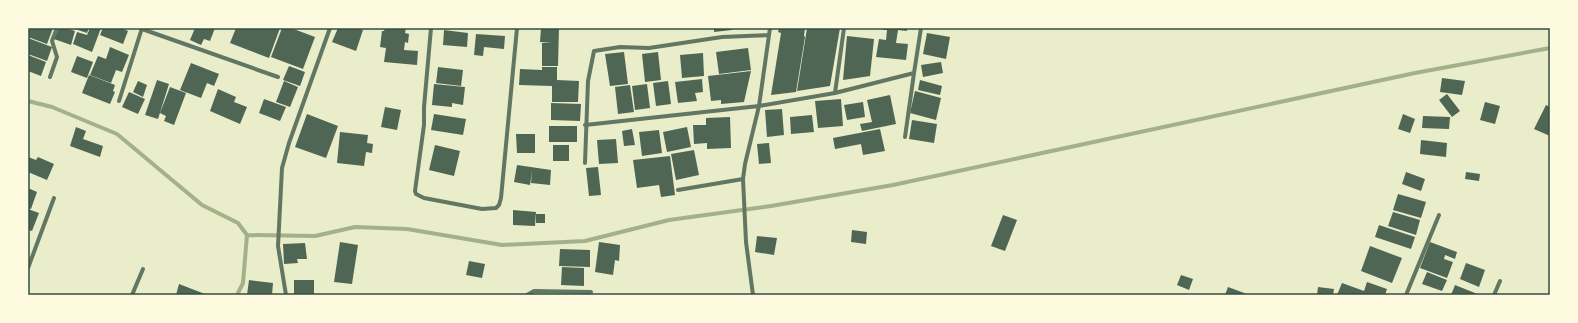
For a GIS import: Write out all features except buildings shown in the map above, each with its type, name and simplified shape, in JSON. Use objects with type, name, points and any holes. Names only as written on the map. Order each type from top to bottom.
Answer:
[{"type":"street","points":[[50,76],[57,57],[52,41],[57,28]]},
{"type":"street","points":[[119,101],[142,28],[278,77]]},
{"type":"street","points":[[286,295],[278,246],[282,168],[288,143],[330,28]]},
{"type":"street","points":[[431,28],[424,107],[424,125],[415,191],[416,194],[424,198],[482,209],[496,208],[499,205],[501,198],[517,28]]},
{"type":"street","points":[[754,295],[746,242],[743,179],[744,164],[759,106],[770,28]]},
{"type":"street","points":[[835,93],[844,28]]},
{"type":"street","points":[[905,138],[920,28]]},
{"type":"street","points":[[585,162],[585,125],[588,81],[594,51],[620,46],[649,48],[722,37],[769,35]]},
{"type":"street","points":[[585,125],[759,106],[835,93],[914,73]]},
{"type":"street","points":[[678,190],[743,179]]},
{"type":"street","points":[[28,268],[54,198]]},
{"type":"street","points":[[1406,295],[1439,215]]},
{"type":"street","points":[[132,295],[143,269]]},
{"type":"street","points":[[1494,295],[1500,281]]},
{"type":"street","points":[[527,295],[534,291],[591,292]]},
{"type":"waterway","points":[[28,101],[52,107],[117,134],[202,205],[238,223],[247,235],[315,236],[355,227],[407,229],[502,245],[585,241],[669,220],[771,206],[893,185],[1415,73],[1550,48]]},
{"type":"waterway","points":[[237,295],[243,283],[247,235]]}]
